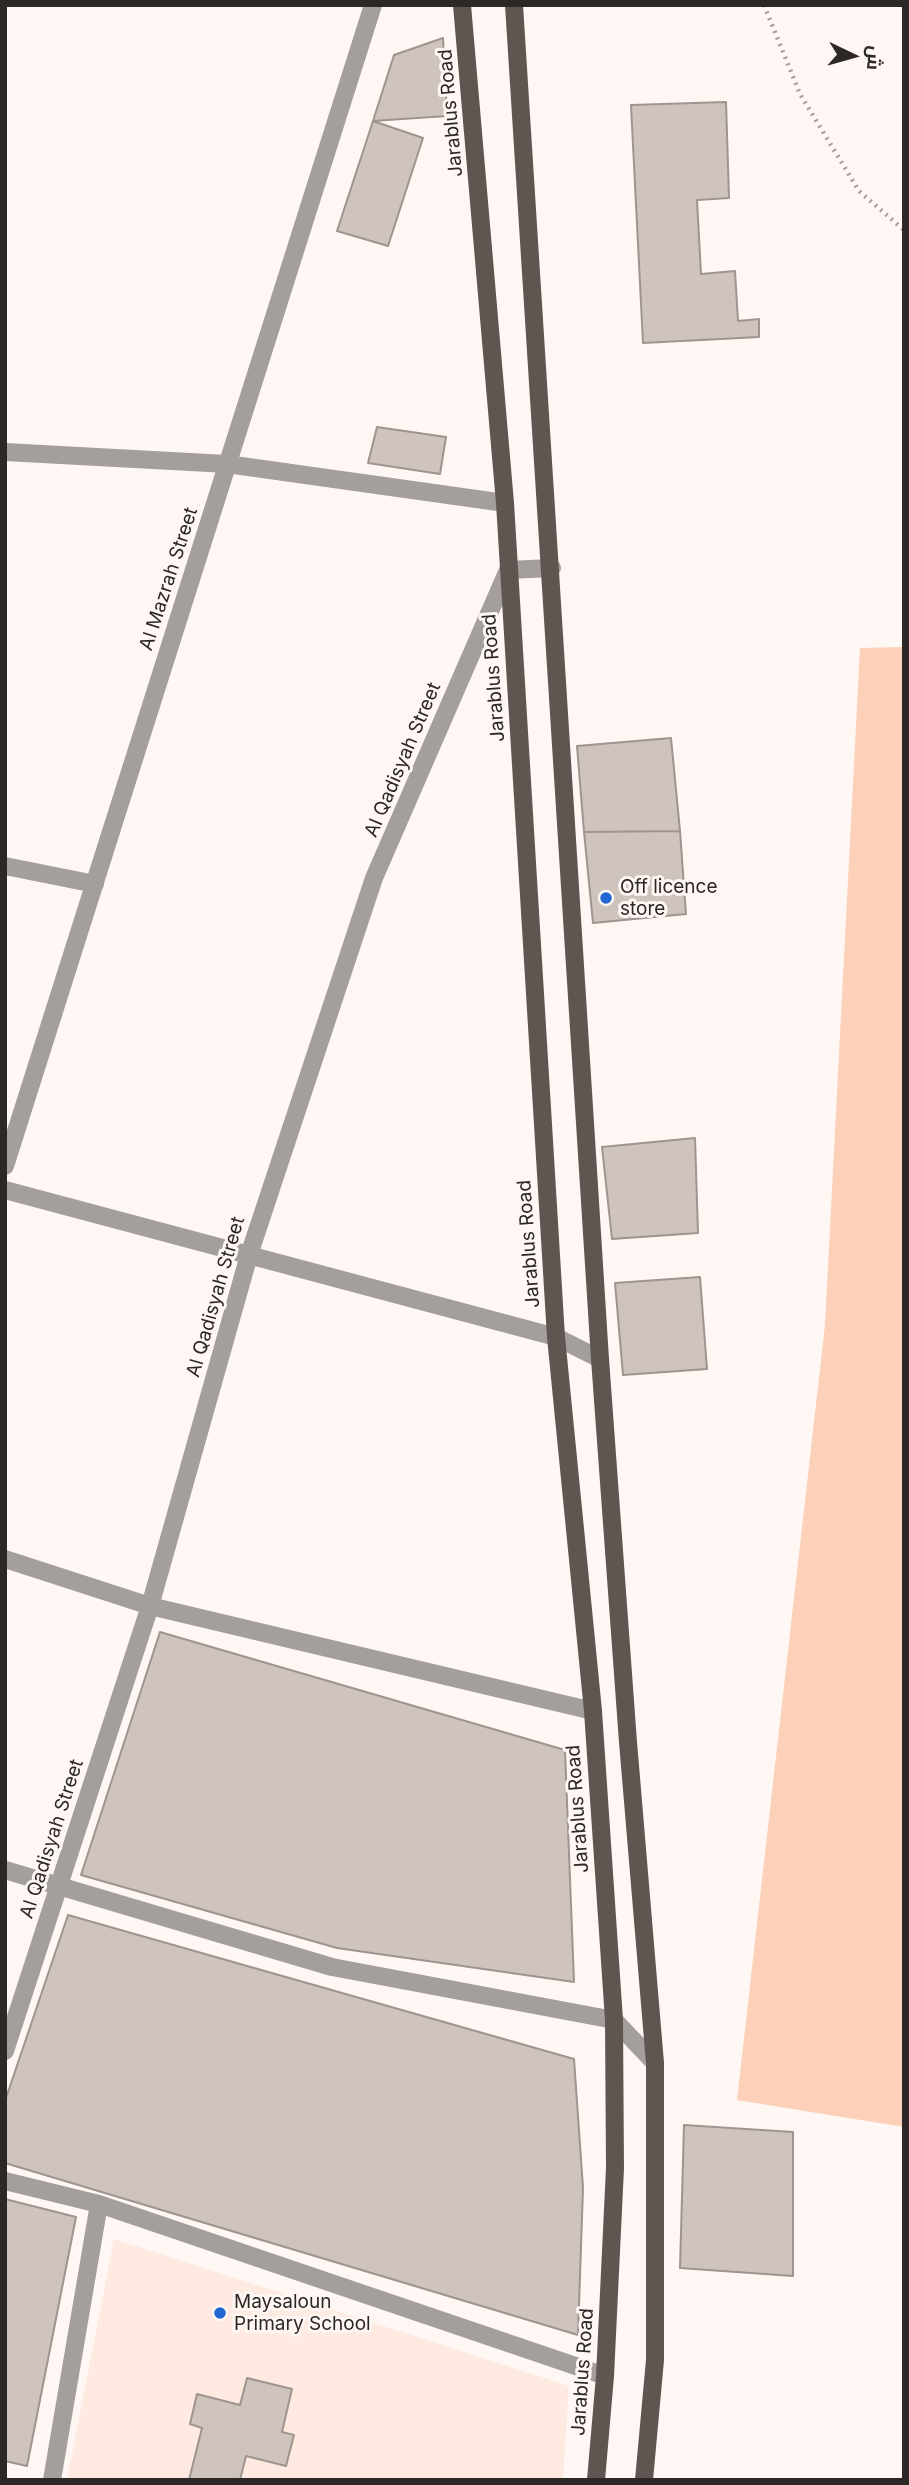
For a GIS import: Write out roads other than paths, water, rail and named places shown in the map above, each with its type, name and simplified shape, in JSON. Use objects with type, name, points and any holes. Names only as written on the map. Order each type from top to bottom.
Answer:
[{"type":"main road","name":"Jarablus Road","points":[[463,5],[505,503],[556,1337],[593,1711],[614,2020],[615,2168],[605,2376],[596,2480]]},
{"type":"main road","points":[[514,5],[552,568],[600,1359],[655,2063],[655,2360],[644,2480]]},
{"type":"street","name":"Al Mazrah Street","points":[[5,1166],[373,5]]},
{"type":"street","points":[[5,452],[227,464],[505,503]]},
{"type":"street","points":[[508,570],[552,568]]},
{"type":"street","name":"Al Qadisyah Street","points":[[5,2051],[150,1606],[249,1255],[374,878],[508,570]]},
{"type":"street","points":[[5,866],[95,884]]},
{"type":"street","points":[[5,1190],[556,1337],[600,1359]]},
{"type":"street","points":[[5,1559],[150,1606],[593,1711]]},
{"type":"street","points":[[5,1870],[332,1967],[614,2020],[655,2063]]},
{"type":"street","points":[[5,2181],[99,2204],[605,2376]]},
{"type":"street","points":[[52,2480],[99,2204]]},
{"type":"place","name":"Off licence store","points":[[606,898]]},
{"type":"place","name":"Maysaloun Primary School","points":[[220,2313]]}]
